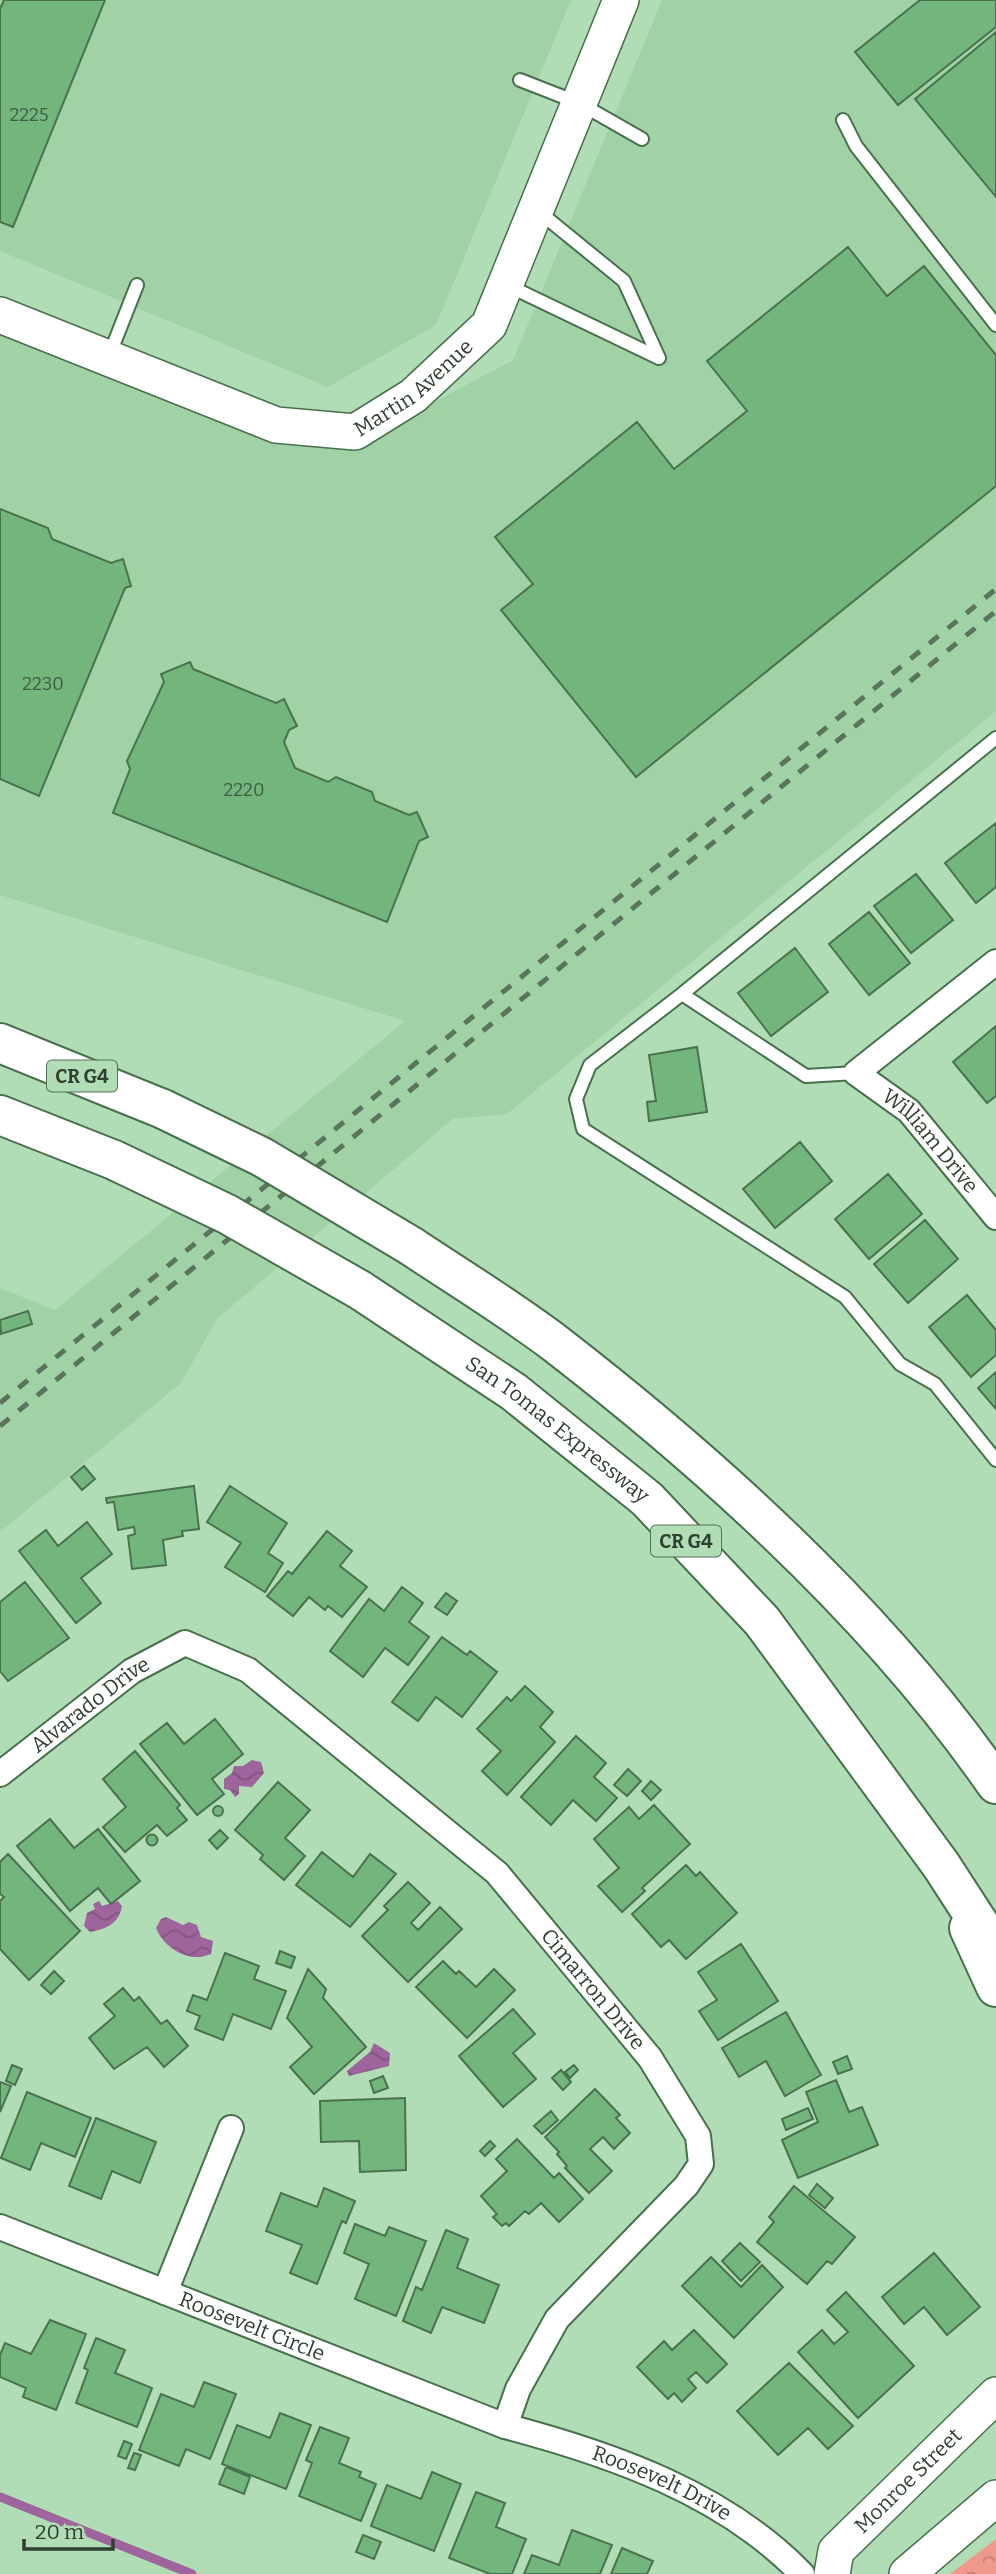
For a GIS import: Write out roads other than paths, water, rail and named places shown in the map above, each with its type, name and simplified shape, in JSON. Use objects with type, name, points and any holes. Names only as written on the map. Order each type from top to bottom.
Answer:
[{"type":"highway","name":"CR G4","points":[[0,1043],[163,1109],[262,1157],[411,1246],[554,1343],[686,1449],[831,1588],[958,1730],[996,1784]]},
{"type":"highway","name":"San Tomas Expressway","points":[[0,1115],[114,1160],[228,1214],[360,1290],[514,1392],[647,1499],[762,1621],[941,1865],[996,1950]]},
{"type":"highway","points":[[941,1865],[996,1987]]},
{"type":"street","name":"Martin Avenue","points":[[0,315],[276,425],[355,432],[413,396],[489,325],[621,0]]},
{"type":"street","points":[[856,1073],[996,962]]},
{"type":"street","name":"William Drive","points":[[856,1073],[909,1111],[996,1217]]},
{"type":"street","name":"Alvarado Drive","points":[[0,1774],[132,1671],[185,1643]]},
{"type":"street","name":"Cimarron Drive","points":[[185,1643],[248,1670],[497,1874],[650,2058],[698,2136],[701,2164],[686,2186],[556,2319],[518,2389],[505,2426]]},
{"type":"street","points":[[165,2292],[232,2128]]},
{"type":"street","name":"Roosevelt Circle","points":[[0,2227],[505,2426]]},
{"type":"street","name":"Monroe Street","points":[[832,2574],[836,2550],[996,2395]]},
{"type":"street","name":"Roosevelt Drive","points":[[505,2426],[559,2440],[682,2488],[725,2512],[779,2552],[802,2574]]},
{"type":"street","points":[[907,2574],[996,2498]]},
{"type":"lane","points":[[520,80],[579,103],[642,139]]},
{"type":"lane","points":[[843,120],[856,146],[996,325]]},
{"type":"lane","points":[[506,284],[659,358],[624,281],[536,209]]},
{"type":"lane","points":[[108,358],[138,285]]},
{"type":"lane","points":[[996,738],[682,995],[590,1065],[576,1099],[583,1129],[845,1297],[900,1364],[935,1384],[996,1460]]},
{"type":"lane","points":[[682,995],[806,1076],[856,1073]]},
{"type":"water","points":[[252,1760],[261,1762],[264,1773],[252,1787],[239,1786],[239,1794],[235,1797],[230,1790],[224,1789],[224,1779],[232,1773],[234,1766],[243,1766]]},
{"type":"water","points":[[99,1901],[102,1906],[118,1901],[122,1906],[111,1925],[90,1932],[84,1926],[87,1913],[95,1909],[93,1904]]},
{"type":"water","points":[[166,1917],[183,1925],[189,1922],[197,1925],[201,1937],[213,1941],[211,1954],[194,1957],[171,1948],[156,1928],[161,1919]]},
{"type":"water","points":[[374,2043],[390,2053],[389,2066],[349,2076],[347,2071],[370,2052]]},
{"type":"waterway","points":[[0,2497],[192,2574]]},
{"type":"railway","points":[[0,1403],[996,589]]},
{"type":"railway","points":[[0,1426],[996,611]]}]
